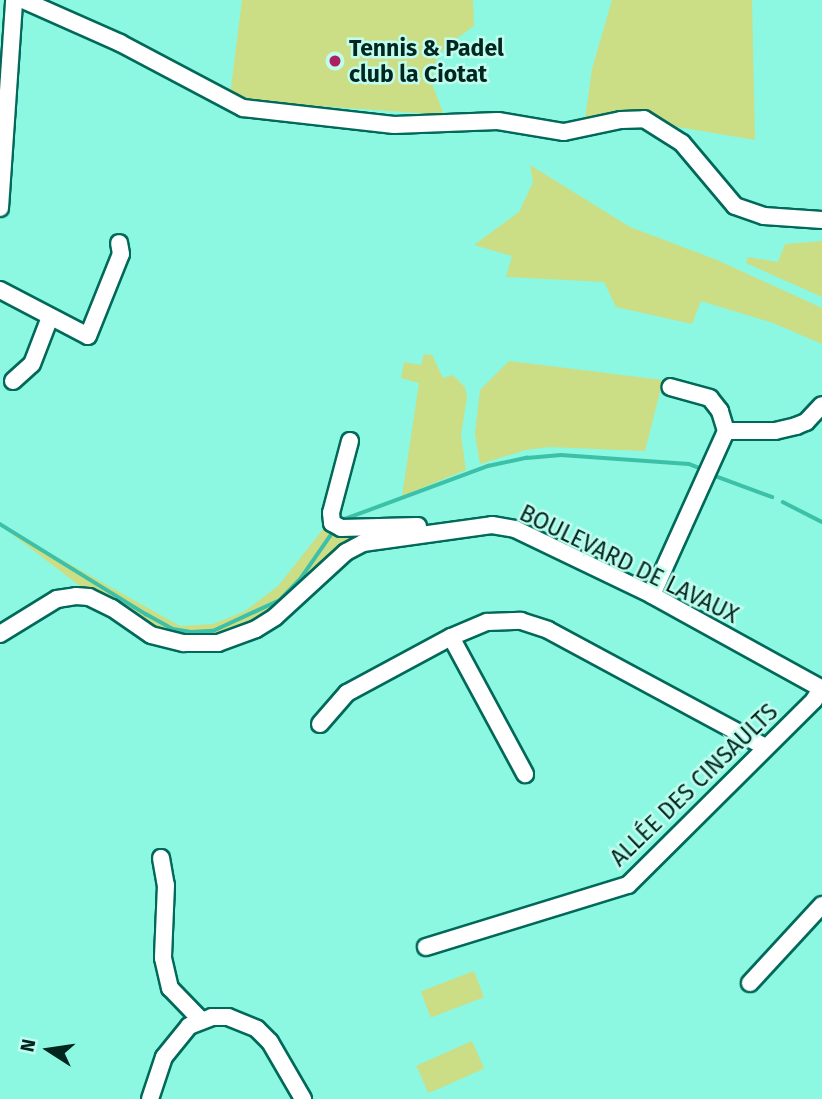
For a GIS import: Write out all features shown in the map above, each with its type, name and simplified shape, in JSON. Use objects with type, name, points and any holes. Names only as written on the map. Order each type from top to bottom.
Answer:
[{"type":"street","points":[[0,208],[14,0]]},
{"type":"street","points":[[23,0],[120,43],[243,108],[394,125],[498,121],[564,132],[621,120],[644,119],[682,143],[735,206],[764,216],[822,220]]},
{"type":"street","points":[[0,290],[84,336],[91,334],[121,254],[119,243]]},
{"type":"street","points":[[13,381],[32,365],[50,317]]},
{"type":"street","points":[[652,595],[726,431],[720,411],[710,398],[670,387]]},
{"type":"street","points":[[726,431],[775,430],[796,426],[806,422],[822,405]]},
{"type":"street","points":[[350,441],[331,513],[332,523],[339,527],[417,525],[429,532]]},
{"type":"street","name":"BOULEVARD DE LAVAUX","points":[[0,634],[57,600],[76,596],[89,597],[112,608],[151,635],[184,643],[218,643],[256,629],[275,617],[363,543],[492,525],[515,529],[652,595],[822,689]]},
{"type":"street","points":[[320,724],[347,693],[451,637],[487,622],[522,621],[548,630],[765,747]]},
{"type":"street","points":[[451,637],[524,774]]},
{"type":"street","name":"ALLÉE DES CINSAULTS","points":[[426,947],[628,885],[822,689]]},
{"type":"street","points":[[161,858],[166,885],[163,958],[170,988],[201,1020]]},
{"type":"street","points":[[750,983],[822,905]]},
{"type":"street","points":[[150,1099],[164,1056],[189,1026],[201,1020],[228,1017],[257,1029],[270,1042],[303,1099]]},
{"type":"green space","name":"Tennis & Padel club la Ciotat","points":[[242,0],[473,0],[474,26],[445,47],[433,66],[433,86],[444,115],[250,101],[230,95]]},
{"type":"green space","points":[[612,0],[752,0],[755,140],[678,127],[647,112],[585,119],[592,69]]},
{"type":"green space","points":[[530,165],[630,227],[717,260],[822,308],[822,344],[773,323],[701,301],[692,324],[616,307],[604,282],[506,277],[512,256],[474,245],[519,212],[533,182]]},
{"type":"green space","points":[[822,241],[822,297],[746,263],[748,257],[778,262],[785,244]]},
{"type":"green space","points":[[424,354],[432,355],[443,378],[453,375],[465,387],[467,397],[461,435],[466,470],[402,496],[419,383],[401,378],[404,362],[421,365]]},
{"type":"green space","points":[[509,361],[663,380],[645,451],[549,447],[526,450],[480,464],[475,434],[480,390]]},
{"type":"green space","points":[[0,525],[180,626],[213,624],[245,611],[278,586],[324,528],[349,527],[372,534],[275,609],[243,626],[198,638],[151,627],[85,590]]},
{"type":"green space","points":[[474,971],[484,997],[431,1018],[421,991]]},
{"type":"green space","points":[[472,1041],[484,1068],[428,1093],[416,1066]]},
{"type":"waterway","points":[[340,523],[488,466],[527,458],[561,455],[689,464],[702,469]]},
{"type":"waterway","points":[[715,476],[772,497]]},
{"type":"waterway","points":[[783,502],[822,522]]},
{"type":"waterway","points":[[0,524],[146,614],[173,629],[191,632],[213,631],[280,600],[301,578],[335,529]]},
{"type":"place","name":"Tennis & Padel club la Ciotat","points":[[335,61]]}]
